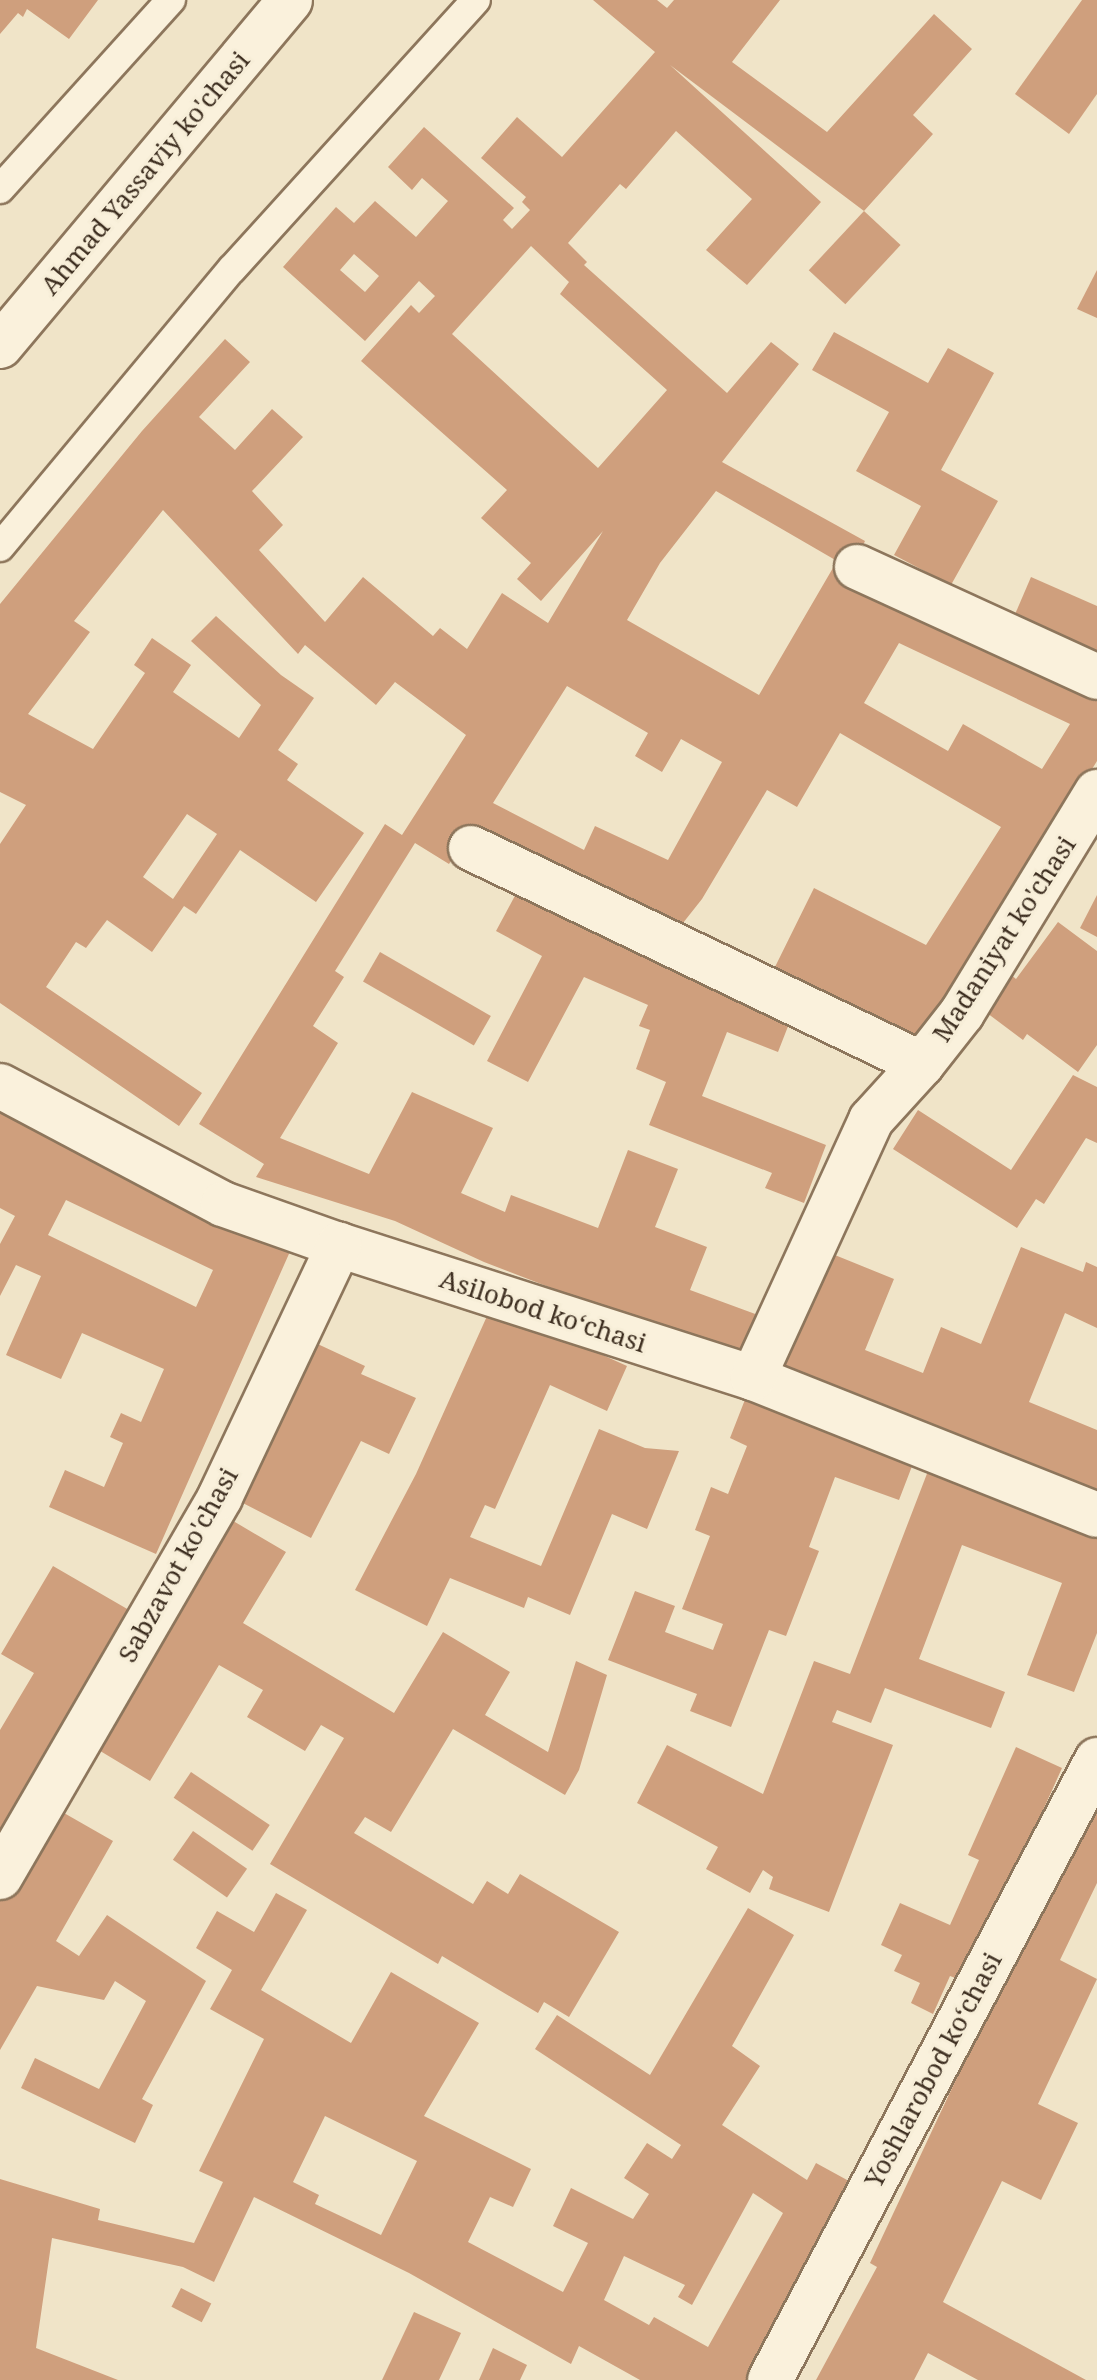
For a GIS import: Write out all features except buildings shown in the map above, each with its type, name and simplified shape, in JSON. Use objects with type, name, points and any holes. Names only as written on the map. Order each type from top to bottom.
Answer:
[{"type":"street","name":"Ahmad Yassaviy ko'chasi","points":[[0,346],[290,0]]},
{"type":"street","points":[[857,567],[1097,677]]},
{"type":"street","name":"Madaniyat ko'chasi","points":[[753,1378],[871,1120],[922,1064],[962,1013],[1097,792]]},
{"type":"street","points":[[471,848],[922,1064]]},
{"type":"street","name":"Asilobod koʻchasi","points":[[0,1086],[223,1204],[339,1245],[753,1378],[1097,1515]]},
{"type":"street","name":"Sabzavot ko'chasi","points":[[0,1877],[220,1497],[339,1245]]},
{"type":"street","name":"Yoshlarobod koʻchasi","points":[[770,2380],[1097,1760]]},
{"type":"lane","points":[[0,189],[171,0]]},
{"type":"lane","points":[[0,547],[232,269],[476,0]]}]
